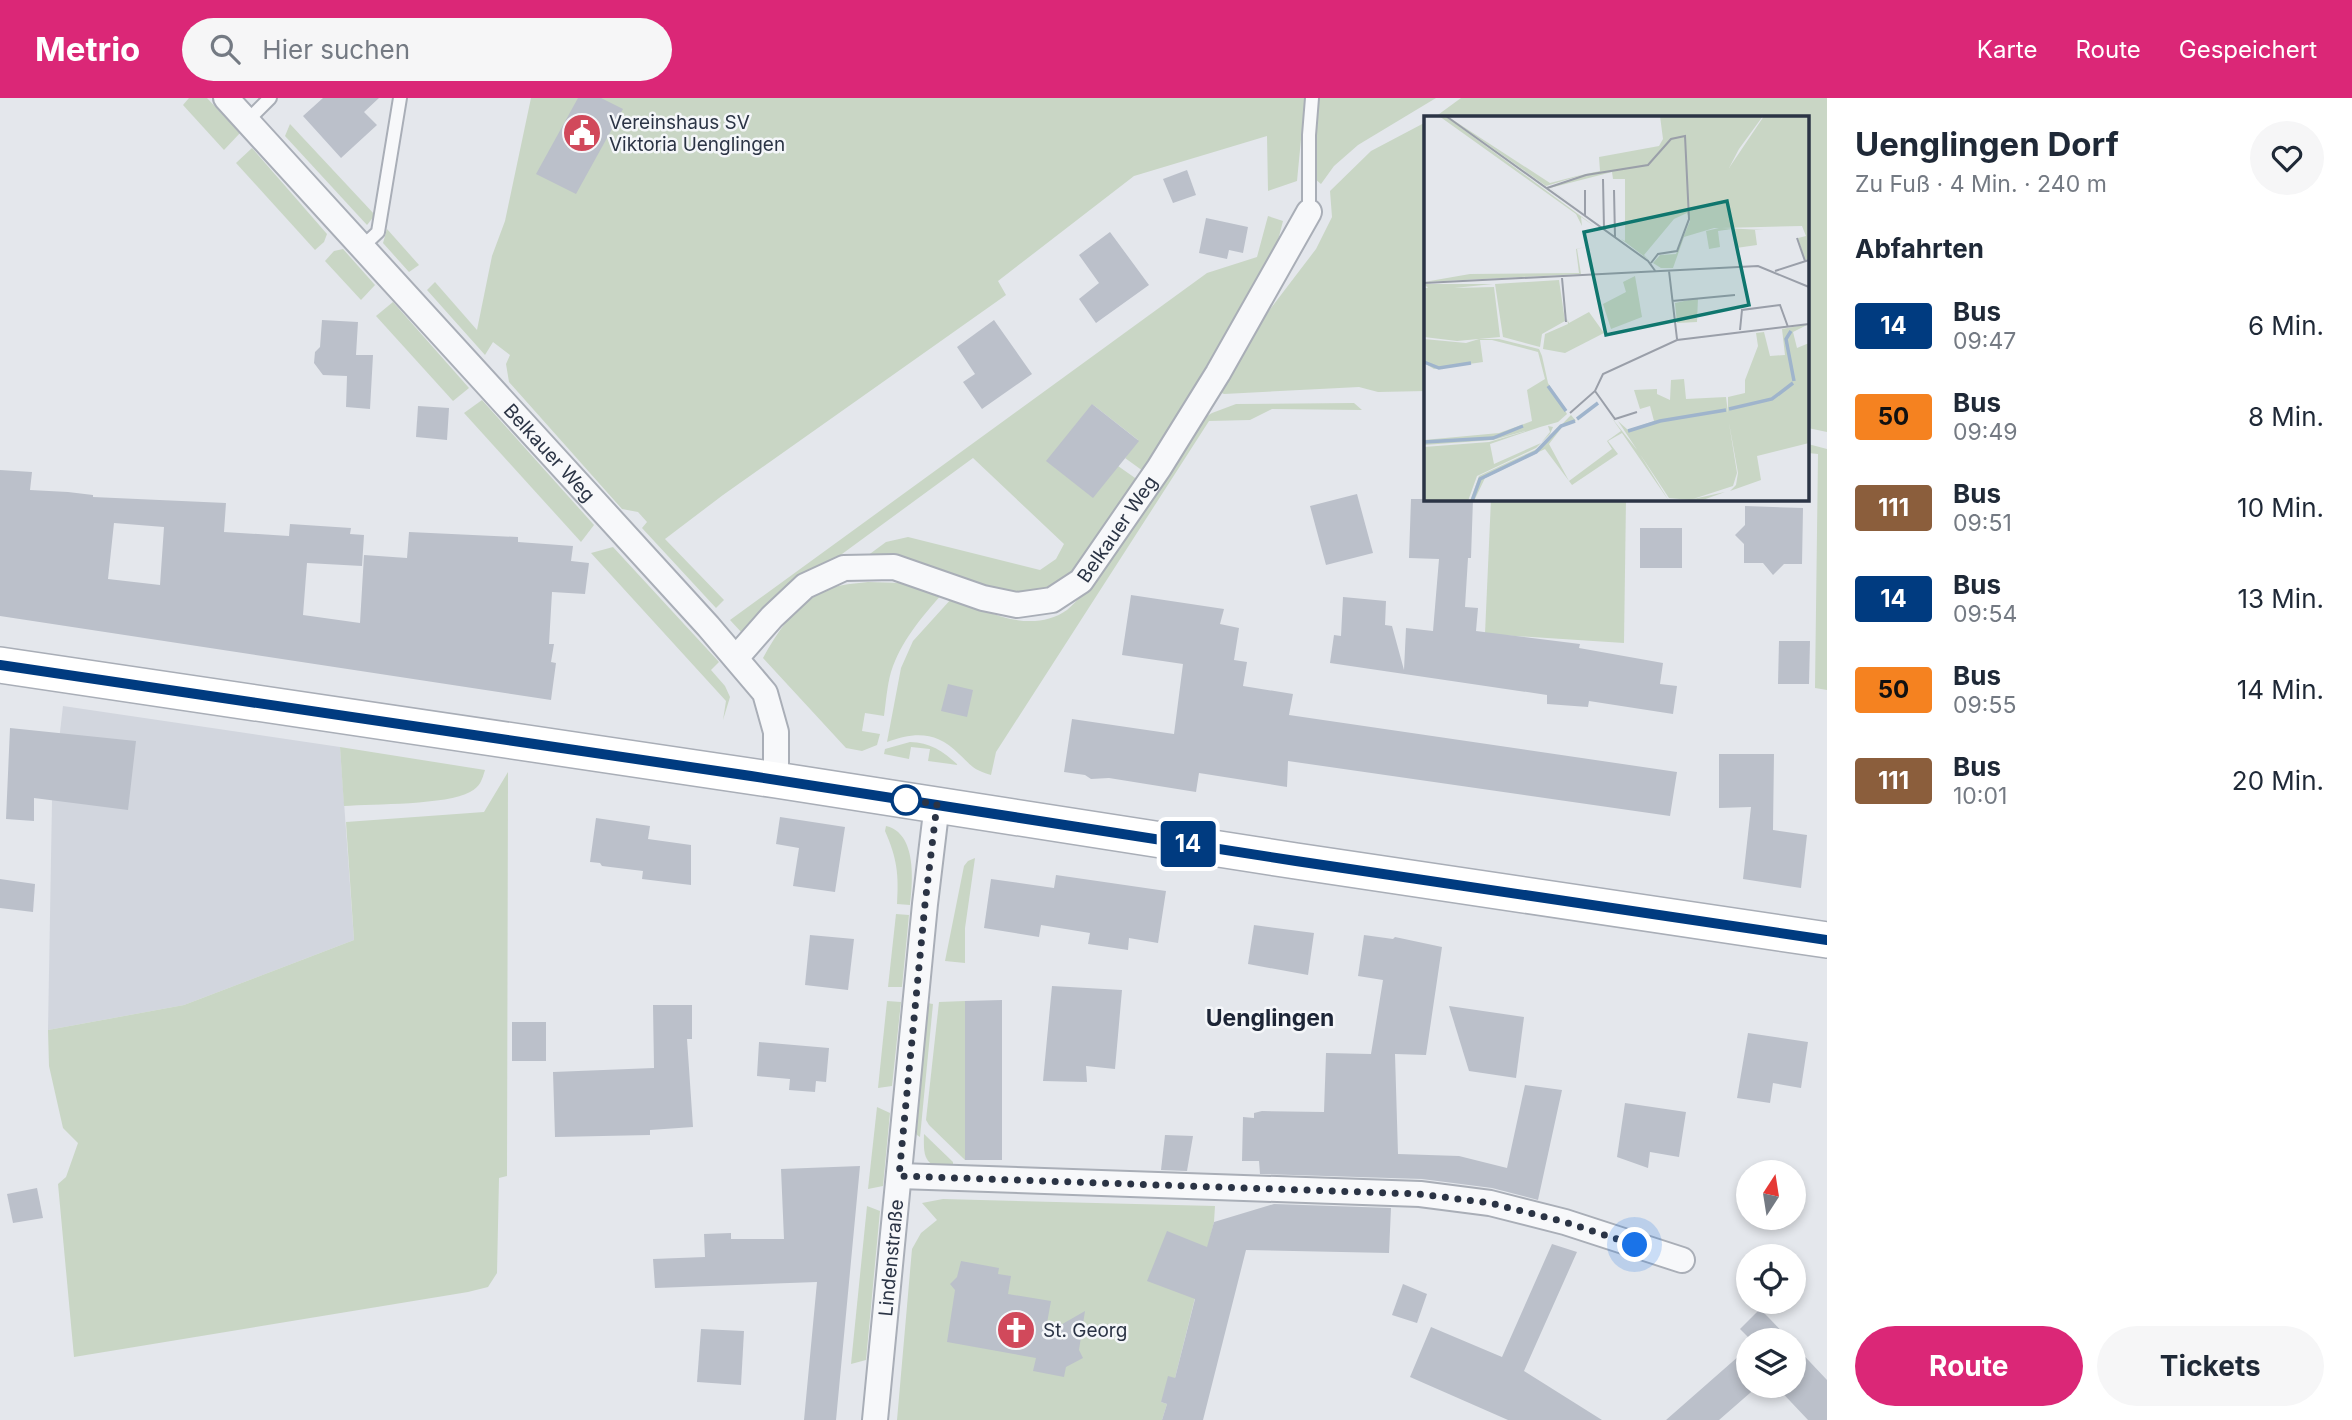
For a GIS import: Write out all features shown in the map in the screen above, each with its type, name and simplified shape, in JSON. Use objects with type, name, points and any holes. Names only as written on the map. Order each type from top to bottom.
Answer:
[{"type":"main road","points":[[0,665],[1827,940]]},
{"type":"street","name":"Belkauer Weg","points":[[226,98],[765,693],[776,732],[776,780]]},
{"type":"street","name":"Belkauer Weg","points":[[736,658],[772,617],[805,586],[844,568],[894,568],[983,598],[1017,605],[1052,600],[1080,581],[1205,394],[1310,212]]},
{"type":"street","name":"Lindenstraße","points":[[874,1420],[937,804]]},
{"type":"street","points":[[899,1176],[1419,1194],[1490,1203],[1565,1222],[1682,1260]]},
{"type":"lane","points":[[247,121],[270,98]]},
{"type":"lane","points":[[361,248],[378,232],[400,98]]},
{"type":"lane","points":[[1310,212],[1309,135],[1312,98]]},
{"type":"shaded area","points":[[63,706],[340,747],[354,940],[184,1005],[48,1030],[52,801]]},
{"type":"green space","points":[[189,98],[207,98],[240,133],[224,150],[183,105]]},
{"type":"green space","points":[[531,98],[1305,98],[1297,181],[1268,191],[1267,136],[1134,176],[998,281],[1006,295],[665,539],[724,600],[716,608],[642,528],[647,522],[638,512],[622,509],[509,382],[506,364],[510,355],[493,342],[485,355],[427,290],[435,282],[477,330],[492,256],[505,221]]},
{"type":"green space","points":[[1318,98],[1436,98],[1358,145],[1334,166],[1321,184],[1314,178]]},
{"type":"green space","points":[[1461,98],[1827,98],[1827,432],[1810,428],[1810,116],[1436,116]]},
{"type":"green space","points":[[1424,123],[1424,391],[1378,392],[1359,387],[1224,394],[1215,390],[1271,308],[1316,249],[1332,217],[1330,191],[1371,151]]},
{"type":"green space","points":[[290,124],[375,215],[367,225],[285,136]]},
{"type":"green space","points":[[252,148],[327,234],[324,242],[315,250],[236,163]]},
{"type":"green space","points":[[1268,216],[1283,221],[1273,260],[1258,290],[1143,471],[1125,458],[1138,440],[1092,404],[1118,466],[1138,480],[1069,579],[1049,593],[1020,598],[863,559],[886,542],[908,537],[1040,570],[1056,559],[1064,544],[973,458],[827,565],[742,633],[730,620],[1207,273],[1257,257]]},
{"type":"green space","points":[[387,229],[419,265],[409,272],[383,243]]},
{"type":"green space","points":[[343,249],[375,285],[361,300],[325,261],[334,251]]},
{"type":"green space","points":[[393,302],[469,388],[453,401],[376,316]]},
{"type":"green space","points":[[482,400],[594,525],[581,542],[464,413]]},
{"type":"green space","points":[[1354,403],[1362,410],[1272,409],[1250,420],[1209,421],[996,752],[991,775],[976,769],[950,746],[933,737],[916,735],[887,742],[901,668],[913,641],[952,598],[1009,619],[1039,621],[1053,617],[1067,610],[1083,594],[1194,424],[1212,413],[1236,404]]},
{"type":"green space","points":[[1810,445],[1827,449],[1827,690],[1815,688],[1818,454],[1810,453]]},
{"type":"green space","points":[[1491,500],[1626,500],[1624,643],[1485,634]]},
{"type":"green space","points":[[613,547],[719,662],[711,670],[725,686],[730,697],[723,720],[726,701],[591,553]]},
{"type":"green space","points":[[868,582],[902,583],[942,594],[919,621],[900,650],[890,677],[884,716],[865,713],[862,731],[880,734],[877,745],[862,751],[846,748],[763,658],[785,623],[815,595],[834,587]]},
{"type":"green space","points":[[910,742],[936,749],[958,765],[928,761],[930,749],[911,747],[909,759],[884,754],[885,749]]},
{"type":"green space","points":[[340,747],[485,770],[476,788],[459,796],[428,802],[344,806]]},
{"type":"green space","points":[[508,772],[507,1176],[499,1178],[497,1273],[488,1287],[74,1357],[58,1184],[66,1177],[78,1143],[63,1128],[49,1066],[48,1030],[184,1005],[354,940],[346,822],[484,812]]},
{"type":"green space","points":[[886,826],[896,830],[908,848],[912,872],[910,905],[897,904],[896,867],[885,831]]},
{"type":"green space","points":[[975,858],[965,928],[965,963],[945,961],[964,866]]},
{"type":"green space","points":[[896,914],[909,915],[902,987],[888,987]]},
{"type":"green space","points":[[887,1001],[901,1002],[892,1086],[878,1088]]},
{"type":"green space","points":[[965,1001],[965,1160],[926,1120],[939,1002]]},
{"type":"green space","points":[[927,1003],[933,1004],[920,1137],[915,1130]]},
{"type":"green space","points":[[877,1107],[890,1113],[883,1186],[868,1189]]},
{"type":"green space","points":[[924,1134],[953,1162],[953,1173],[928,1161],[924,1151]]},
{"type":"green space","points":[[943,1199],[1215,1206],[1214,1222],[1175,1378],[1161,1402],[1167,1404],[1162,1420],[897,1420],[912,1249],[921,1233],[937,1220],[922,1203]]},
{"type":"green space","points":[[867,1206],[880,1211],[866,1360],[851,1364]]},
{"type":"building","points":[[323,98],[379,98],[364,112],[377,125],[341,158],[303,116]]},
{"type":"building","points":[[578,98],[601,98],[623,109],[576,194],[536,174]]},
{"type":"building","points":[[1187,170],[1196,195],[1173,203],[1163,179]]},
{"type":"building","points":[[1206,218],[1248,227],[1243,253],[1229,250],[1227,259],[1199,253]]},
{"type":"building","points":[[1110,232],[1149,285],[1096,323],[1079,299],[1099,283],[1079,255]]},
{"type":"building","points":[[322,320],[358,322],[356,355],[373,355],[370,409],[346,407],[347,376],[323,375],[314,363],[315,352],[320,347]]},
{"type":"building","points":[[994,320],[1032,374],[982,409],[963,382],[975,374],[957,347]]},
{"type":"building","points":[[1092,404],[1139,441],[1093,498],[1046,461]]},
{"type":"building","points":[[418,406],[449,408],[447,440],[416,437]]},
{"type":"building","points":[[0,470],[32,472],[30,490],[68,492],[93,497],[226,503],[224,532],[289,536],[290,524],[351,528],[350,534],[364,535],[362,566],[307,563],[303,615],[360,623],[364,555],[407,558],[409,532],[518,537],[518,542],[573,546],[571,561],[589,563],[585,594],[552,592],[549,644],[554,644],[551,662],[556,663],[551,700],[0,616]],"holes":[[[114,523],[164,527],[160,585],[108,579]]]},
{"type":"building","points":[[1357,494],[1373,553],[1326,565],[1310,506]]},
{"type":"building","points":[[1411,499],[1473,500],[1471,558],[1468,558],[1465,607],[1478,608],[1476,631],[1580,644],[1579,648],[1663,663],[1660,684],[1677,686],[1673,714],[1589,701],[1588,707],[1547,704],[1547,695],[1330,663],[1334,635],[1341,636],[1343,597],[1386,601],[1385,625],[1392,626],[1404,670],[1406,628],[1433,631],[1439,559],[1409,558]]},
{"type":"building","points":[[1745,506],[1803,508],[1802,564],[1784,564],[1773,575],[1763,563],[1744,563],[1744,544],[1735,535],[1745,525]]},
{"type":"building","points":[[1640,528],[1682,528],[1682,568],[1640,568]]},
{"type":"building","points":[[1131,595],[1224,609],[1220,624],[1239,628],[1234,660],[1247,662],[1243,686],[1293,694],[1289,715],[1677,772],[1670,816],[1288,761],[1287,787],[1199,773],[1196,792],[1109,778],[1091,779],[1085,775],[1064,772],[1072,719],[1174,734],[1183,664],[1122,655]]},
{"type":"building","points":[[1779,641],[1810,641],[1809,684],[1778,684]]},
{"type":"building","points":[[948,684],[973,690],[967,717],[941,711]]},
{"type":"building","points":[[10,728],[136,741],[128,810],[34,798],[34,821],[6,819]]},
{"type":"building","points":[[1719,754],[1774,754],[1773,830],[1807,835],[1801,888],[1743,879],[1751,807],[1719,808]]},
{"type":"building","points":[[780,817],[845,827],[835,892],[793,886],[799,848],[776,844]]},
{"type":"building","points":[[596,818],[650,826],[648,839],[691,845],[691,885],[642,879],[643,871],[590,862]]},
{"type":"building","points":[[1056,875],[1166,891],[1158,943],[1129,938],[1128,950],[1088,944],[1090,933],[1041,925],[1039,937],[984,928],[991,879],[1054,888]]},
{"type":"building","points":[[0,879],[35,884],[33,912],[0,908]]},
{"type":"building","points":[[1254,925],[1314,933],[1308,975],[1248,964]]},
{"type":"building","points":[[810,935],[854,939],[848,990],[805,985]]},
{"type":"building","points":[[1364,935],[1393,939],[1395,937],[1442,947],[1426,1055],[1395,1054],[1398,1154],[1459,1156],[1507,1168],[1525,1085],[1562,1090],[1538,1200],[1492,1188],[1422,1179],[1260,1174],[1259,1161],[1242,1161],[1243,1117],[1254,1118],[1254,1113],[1262,1111],[1324,1112],[1326,1053],[1371,1054],[1383,980],[1358,976]]},
{"type":"building","points":[[1052,986],[1122,990],[1115,1069],[1086,1066],[1087,1082],[1043,1081]]},
{"type":"building","points":[[1002,1000],[1002,1160],[965,1160],[965,1001]]},
{"type":"building","points":[[653,1005],[692,1005],[692,1039],[687,1039],[693,1127],[650,1130],[650,1135],[555,1137],[553,1072],[654,1068]]},
{"type":"building","points":[[1449,1006],[1524,1017],[1516,1078],[1469,1071]]},
{"type":"building","points":[[512,1022],[546,1022],[546,1061],[512,1061]]},
{"type":"building","points":[[1748,1033],[1808,1042],[1801,1088],[1773,1083],[1770,1103],[1737,1098]]},
{"type":"building","points":[[759,1042],[829,1048],[826,1082],[816,1081],[815,1092],[789,1090],[790,1079],[757,1076]]},
{"type":"building","points":[[1625,1103],[1686,1112],[1679,1157],[1650,1152],[1648,1168],[1617,1157]]},
{"type":"building","points":[[1165,1135],[1193,1136],[1187,1171],[1161,1170]]},
{"type":"building","points":[[860,1166],[836,1420],[804,1420],[817,1282],[655,1288],[653,1259],[705,1257],[704,1234],[731,1233],[731,1239],[784,1239],[781,1169]]},
{"type":"building","points":[[37,1188],[43,1218],[13,1223],[7,1194]]},
{"type":"building","points":[[1274,1204],[1391,1208],[1389,1253],[1246,1250],[1203,1420],[1162,1420],[1167,1404],[1161,1402],[1168,1376],[1175,1378],[1195,1299],[1147,1281],[1167,1231],[1207,1247],[1214,1222]]},
{"type":"building","points":[[1552,1244],[1577,1252],[1524,1371],[1602,1420],[1508,1420],[1410,1377],[1431,1327],[1502,1357]]},
{"type":"building","name":"St. Georg","points":[[961,1261],[999,1268],[998,1274],[1011,1276],[1008,1294],[1051,1301],[1045,1334],[1085,1311],[1079,1350],[1083,1358],[1066,1367],[1064,1377],[1033,1371],[1036,1358],[947,1342],[955,1290],[950,1284],[957,1277]]},
{"type":"building","points":[[1403,1284],[1427,1294],[1417,1323],[1392,1315]]},
{"type":"building","points":[[1755,1314],[1765,1314],[1778,1328],[1741,1328]]},
{"type":"building","points":[[701,1329],[744,1331],[741,1385],[697,1382]]},
{"type":"building","points":[[1806,1358],[1827,1380],[1827,1420],[1808,1420],[1787,1398],[1806,1398]]},
{"type":"building","points":[[1736,1359],[1736,1398],[1744,1398],[1719,1420],[1666,1420]]},
{"type":"bus line","name":"14","points":[[0,665],[1827,940]]},
{"type":"place","name":"Vereinshaus SV Viktoria Uenglingen","points":[[582,133]]},
{"type":"place","name":"St. Georg","points":[[1016,1330]]},
{"type":"district","name":"Uenglingen","points":[[1270,1018]]},
{"type":"route","points":[[906,800],[897,799],[937,804],[899,1176],[1419,1194],[1490,1203],[1565,1222],[1635,1245]]}]
